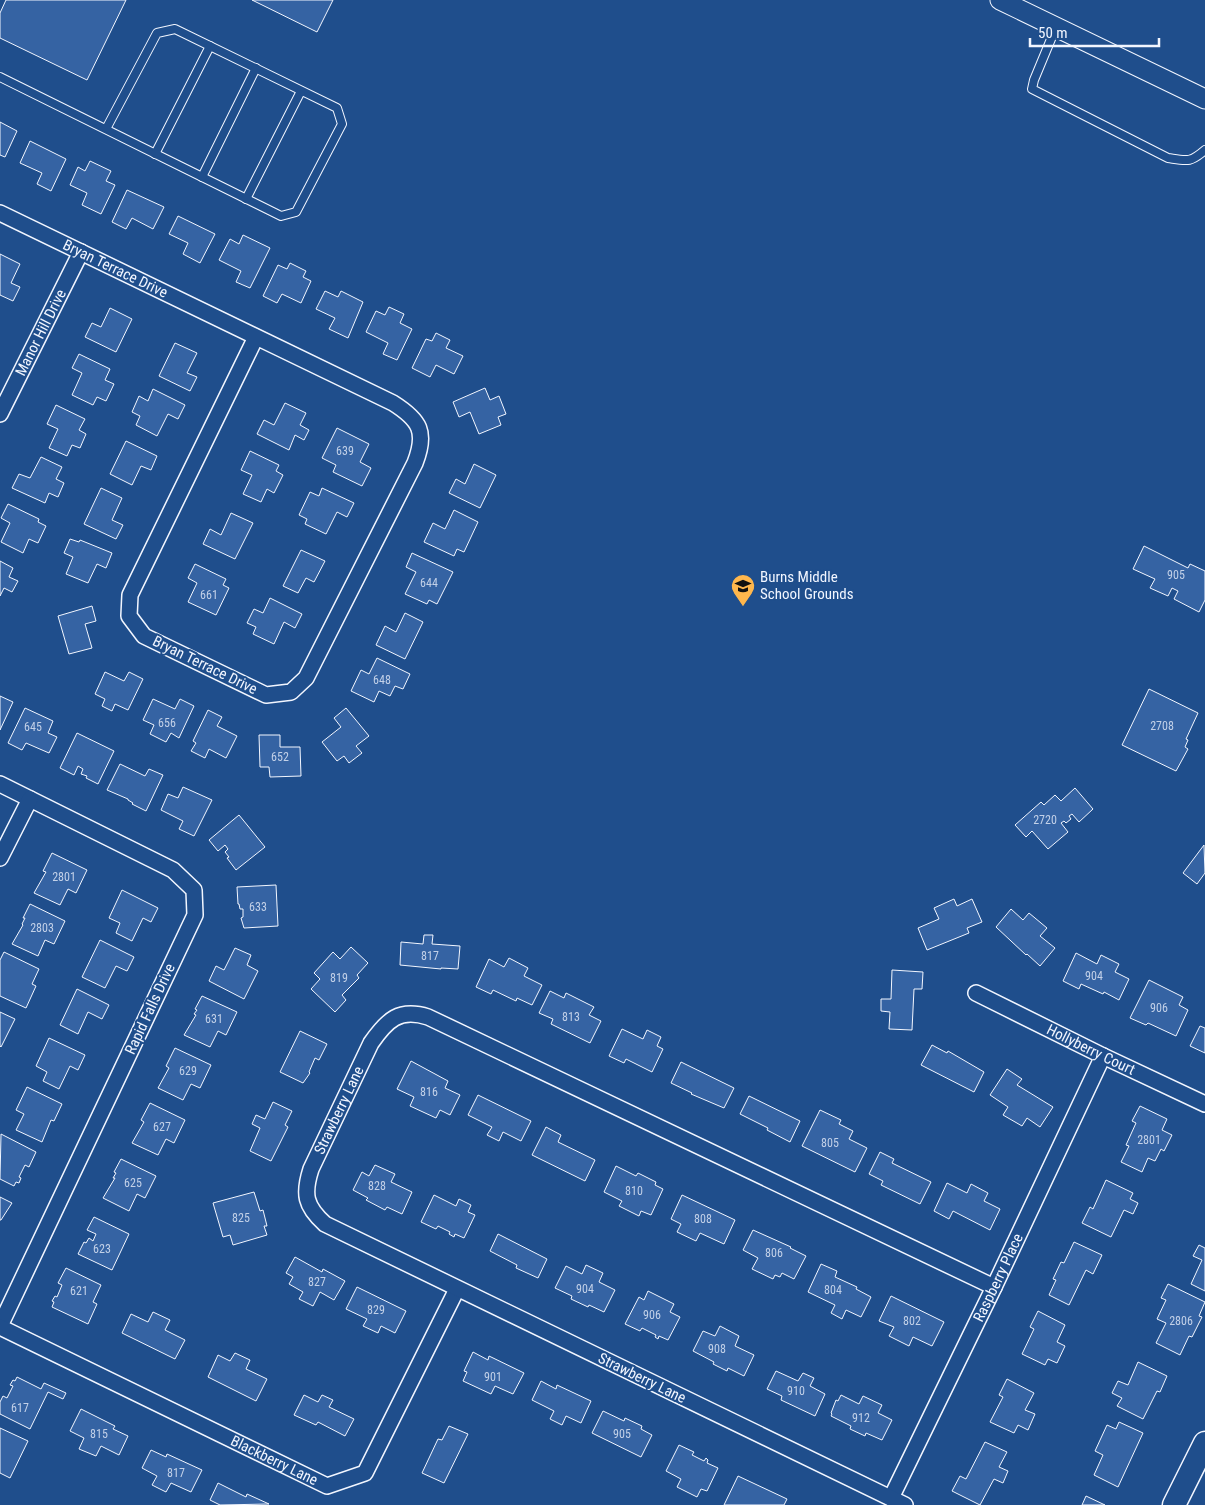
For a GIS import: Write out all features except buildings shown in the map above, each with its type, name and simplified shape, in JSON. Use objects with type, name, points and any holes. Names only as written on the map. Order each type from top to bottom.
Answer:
[{"type":"main road","points":[[1174,1505],[1205,1443]]},
{"type":"street","points":[[1000,0],[1205,99]]},
{"type":"street","name":"Bryan Terrace Drive","points":[[0,213],[393,403],[413,418],[421,438],[421,448],[415,463],[306,678],[291,692],[266,695],[144,636],[129,616],[130,595],[256,337]]},
{"type":"street","name":"Manor Hill Drive","points":[[0,414],[81,252]]},
{"type":"street","name":"Rapid Falls Drive","points":[[0,784],[174,870],[194,890],[195,916],[0,1327]]},
{"type":"street","points":[[0,858],[30,799]]},
{"type":"street","name":"Hollyberry Court","points":[[976,993],[1205,1104]]},
{"type":"street","name":"Strawberry Lane","points":[[905,1505],[325,1224],[310,1208],[306,1193],[306,1184],[311,1169],[371,1043],[382,1027],[391,1019],[409,1013],[428,1017],[994,1287]]},
{"type":"street","name":"Raspberry Place","points":[[891,1498],[994,1287],[1103,1056]]},
{"type":"street","name":"Blackberry Lane","points":[[0,1327],[327,1486],[365,1473],[457,1289]]},
{"type":"lane","points":[[1056,27],[1032,89],[1168,158],[1194,160],[1205,150]]},
{"type":"lane","points":[[0,77],[281,216],[296,212],[342,124],[337,108],[175,29],[157,33],[106,129]]},
{"type":"lane","points":[[155,154],[210,46]]},
{"type":"lane","points":[[202,177],[256,68]]},
{"type":"lane","points":[[246,199],[301,90]]},
{"type":"place","name":"Burns Middle School Grounds","points":[[743,607]]}]
